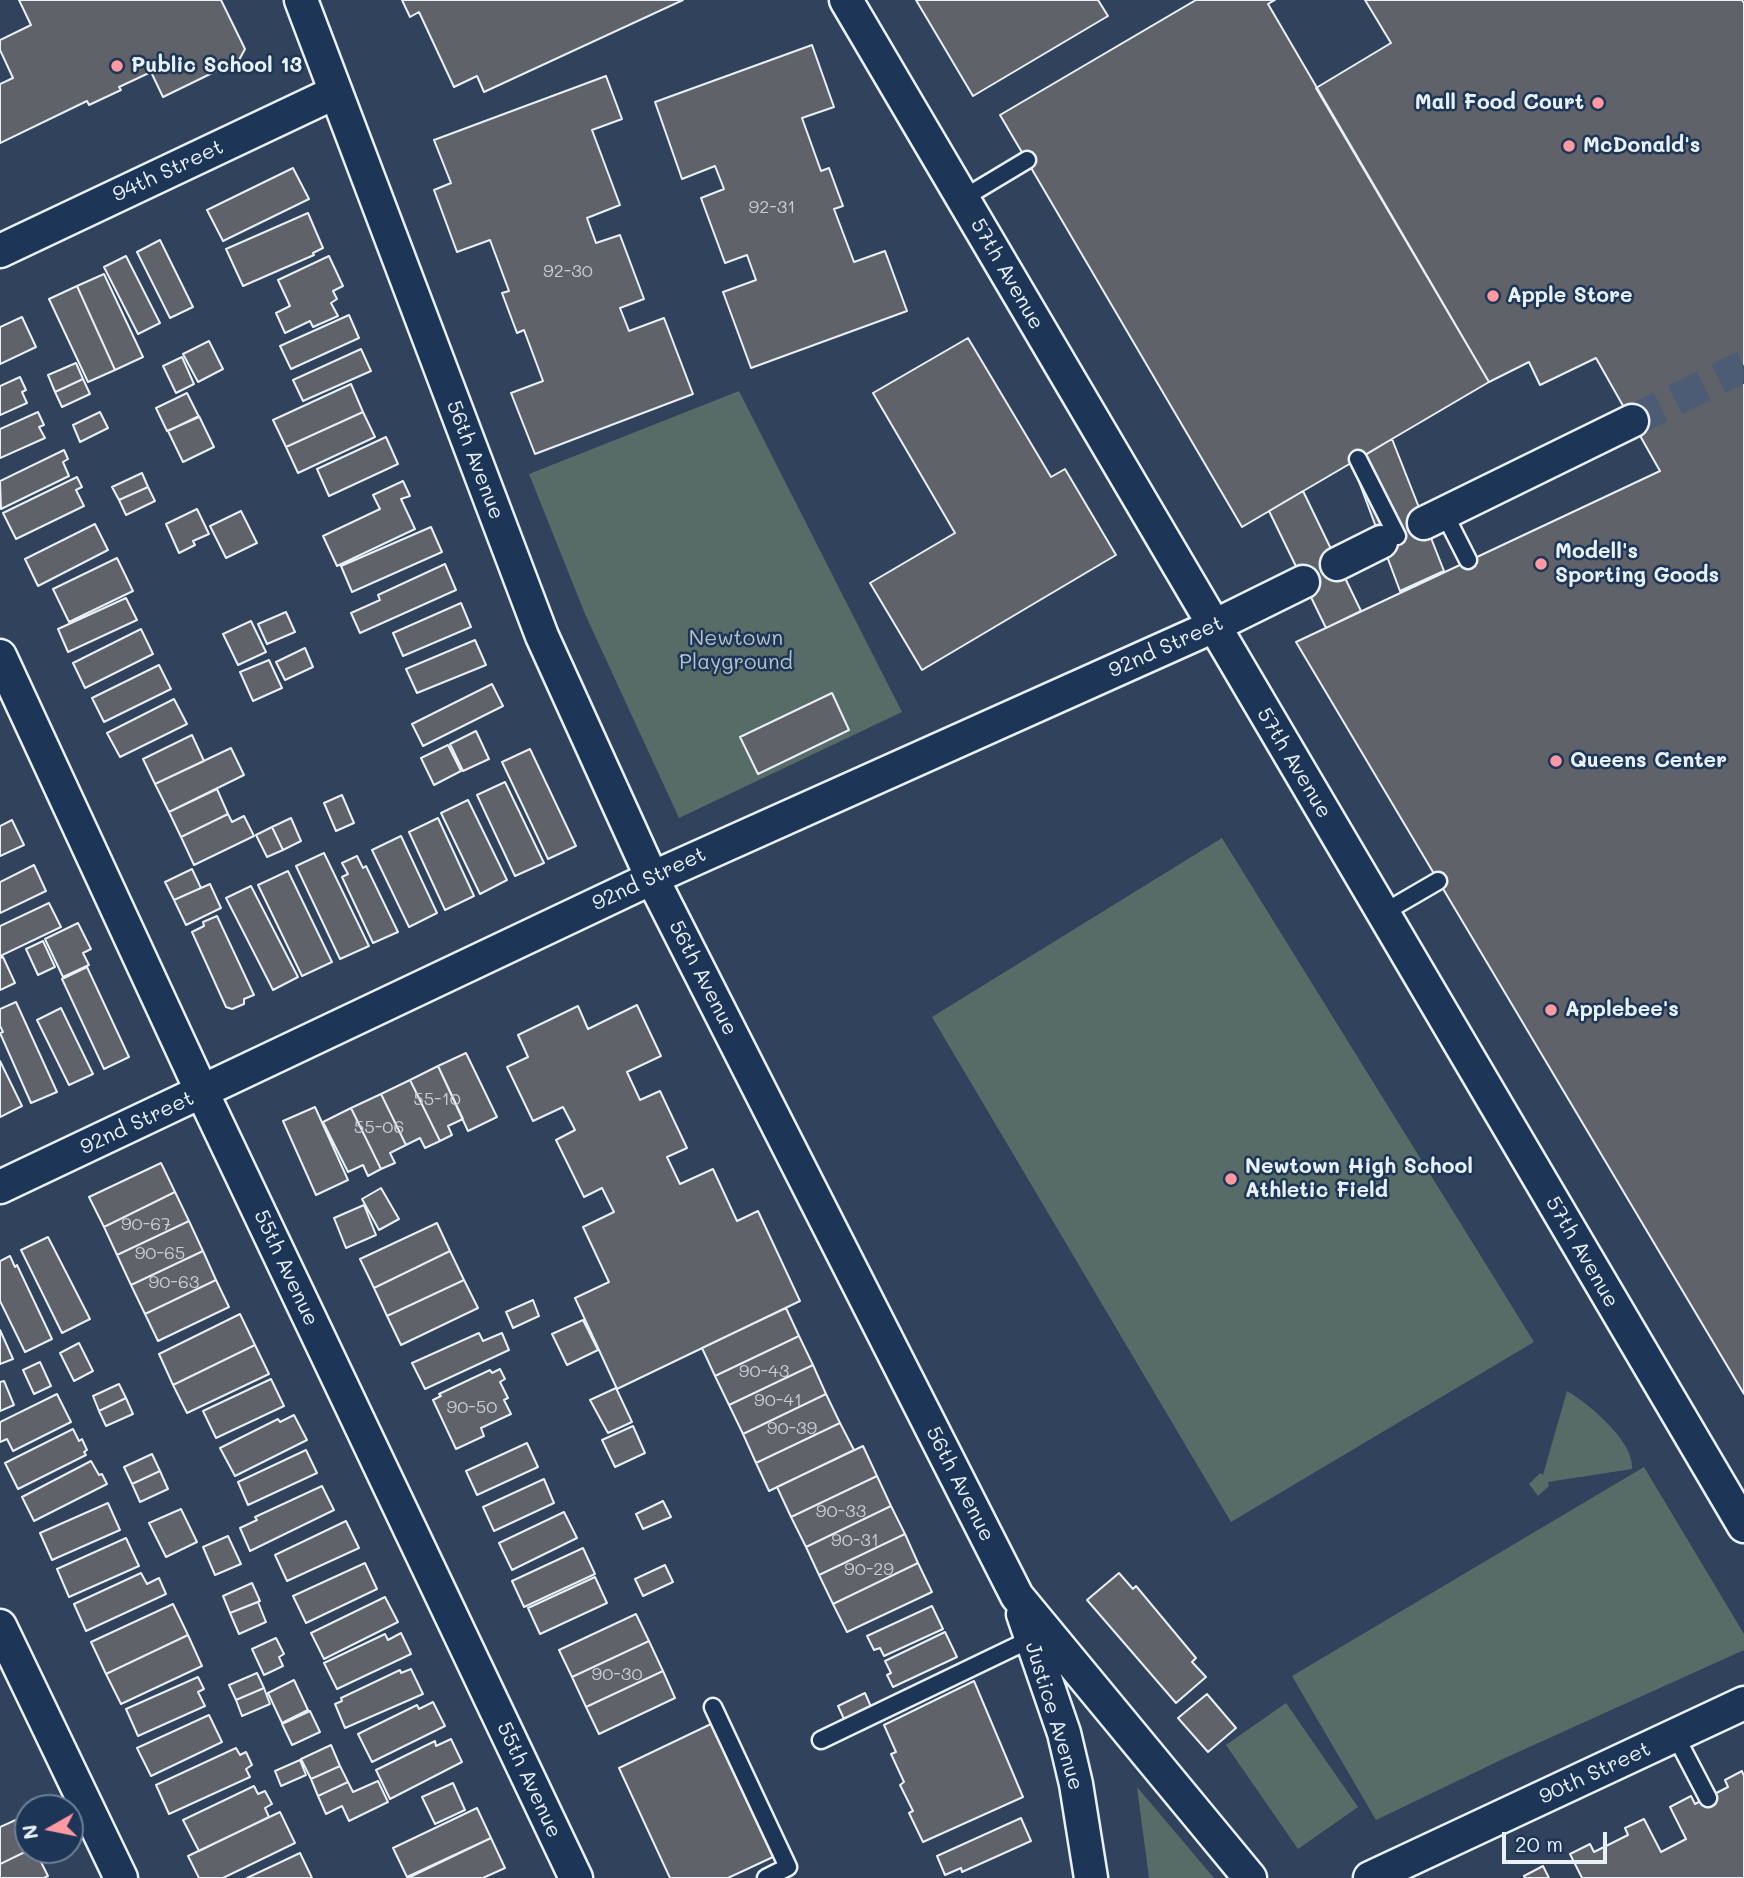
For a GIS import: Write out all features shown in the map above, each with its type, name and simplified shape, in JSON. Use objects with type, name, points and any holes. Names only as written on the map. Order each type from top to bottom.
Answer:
[{"type":"street","name":"56th Avenue","points":[[301,0],[542,636],[652,878],[1017,1596],[1250,1878]]},
{"type":"street","name":"57th Avenue","points":[[846,0],[1744,1526]]},
{"type":"street","name":"94th Street","points":[[0,251],[336,92]]},
{"type":"street","points":[[1337,564],[1632,421]]},
{"type":"street","name":"92nd Street","points":[[0,1187],[652,878],[1214,626],[1303,582]]},
{"type":"street","name":"55th Avenue","points":[[0,656],[202,1092],[576,1878]]},
{"type":"street","name":"Justice Avenue","points":[[1017,1596],[1064,1733],[1076,1784],[1091,1878]]},
{"type":"street","points":[[0,1626],[121,1878]]},
{"type":"street","name":"90th Street","points":[[1370,1878],[1744,1703]]},
{"type":"lane","points":[[962,199],[1027,160]]},
{"type":"lane","points":[[1358,459],[1411,528],[1468,560]]},
{"type":"lane","points":[[1383,913],[1438,880]]},
{"type":"lane","points":[[821,1740],[1031,1639]]},
{"type":"lane","points":[[713,1707],[788,1867],[766,1878]]},
{"type":"lane","points":[[1675,1735],[1708,1798]]},
{"type":"green space","name":"Newtown Playground","points":[[739,391],[902,712],[679,818],[585,614],[529,474]]},
{"type":"green space","name":"Newtown High School Athletic Field","points":[[1222,838],[1534,1342],[1231,1522],[932,1017]]},
{"type":"green space","points":[[1567,1391],[1609,1424],[1626,1447],[1632,1469],[1548,1482],[1549,1486],[1538,1496],[1529,1484],[1540,1473],[1543,1475]]},
{"type":"green space","points":[[1644,1467],[1744,1634],[1744,1650],[1505,1758],[1376,1820],[1292,1676]]},
{"type":"green space","points":[[1286,1703],[1358,1807],[1298,1849],[1226,1745]]},
{"type":"green space","points":[[1137,1787],[1214,1878],[1149,1878]]},
{"type":"building","name":"Public School 13","points":[[19,0],[221,0],[245,49],[239,60],[163,97],[151,72],[119,87],[121,90],[89,105],[87,101],[0,143],[0,84],[13,78],[0,50],[0,40],[31,25]]},
{"type":"building","points":[[402,0],[683,0],[484,92],[477,76],[454,87],[419,12],[410,17]]},
{"type":"building","points":[[916,0],[1098,0],[1108,16],[973,96]]},
{"type":"building","points":[[1196,0],[1275,0],[1268,4],[1489,382],[1242,527],[1000,115]]},
{"type":"building","name":"Queens Center","points":[[1365,0],[1742,0],[1744,3],[1744,1394],[1296,642],[1660,471],[1596,358],[1540,385],[1529,362],[1489,382],[1316,88],[1391,43]]},
{"type":"building","points":[[812,45],[834,107],[802,118],[821,171],[829,168],[843,206],[834,209],[854,262],[885,251],[907,311],[751,368],[723,292],[756,280],[747,255],[725,263],[701,198],[724,189],[715,166],[682,179],[655,102]]},
{"type":"building","points":[[606,76],[622,119],[592,130],[620,205],[587,218],[596,243],[620,235],[644,299],[620,308],[629,331],[664,318],[693,394],[535,454],[511,393],[543,381],[524,330],[517,333],[502,293],[509,291],[490,240],[457,252],[434,190],[451,183],[434,140]]},
{"type":"building","points":[[293,168],[309,199],[223,241],[207,210]]},
{"type":"building","points":[[308,213],[323,248],[313,253],[314,255],[243,286],[226,249]]},
{"type":"building","points":[[160,240],[193,307],[170,318],[137,252]]},
{"type":"building","points":[[126,256],[160,323],[138,334],[104,267]]},
{"type":"building","points":[[329,256],[343,286],[333,291],[337,299],[331,303],[338,316],[313,327],[310,321],[285,333],[276,313],[290,306],[278,280]]},
{"type":"building","points":[[104,274],[143,357],[115,370],[77,286]]},
{"type":"building","points":[[77,286],[115,370],[88,382],[49,299]]},
{"type":"building","points":[[349,315],[359,338],[291,369],[280,346]]},
{"type":"building","points":[[22,317],[36,347],[0,364],[0,327]]},
{"type":"building","points":[[968,338],[1051,477],[1065,469],[1116,555],[922,670],[870,583],[955,533],[873,393]]},
{"type":"building","points":[[209,341],[223,369],[198,382],[183,354]]},
{"type":"building","points":[[361,349],[371,371],[303,401],[293,380]]},
{"type":"building","points":[[182,357],[194,384],[176,393],[163,366]]},
{"type":"building","points":[[76,363],[83,379],[55,392],[48,375]]},
{"type":"building","points":[[20,377],[26,390],[22,392],[27,403],[0,415],[0,386]]},
{"type":"building","points":[[83,379],[90,394],[62,407],[55,392]]},
{"type":"building","points":[[351,384],[363,412],[286,447],[273,420]]},
{"type":"building","points":[[187,393],[199,417],[167,431],[156,408]]},
{"type":"building","points":[[38,412],[44,425],[39,427],[45,438],[0,458],[0,429]]},
{"type":"building","points":[[100,412],[108,428],[80,442],[73,425]]},
{"type":"building","points":[[363,412],[375,437],[298,473],[286,447]]},
{"type":"building","points":[[199,416],[214,447],[183,462],[168,431]]},
{"type":"building","points":[[386,437],[398,464],[329,496],[317,469]]},
{"type":"building","points":[[1392,439],[1444,571],[1400,591],[1352,463]]},
{"type":"building","points":[[64,450],[68,459],[63,462],[69,476],[1,509],[0,481]]},
{"type":"building","points":[[142,473],[148,487],[119,500],[112,487]]},
{"type":"building","points":[[77,477],[82,487],[76,490],[84,506],[16,539],[3,513]]},
{"type":"building","points":[[403,481],[410,496],[401,499],[415,529],[337,566],[323,536],[380,509],[373,495]]},
{"type":"building","points":[[148,487],[155,501],[126,515],[119,500]]},
{"type":"building","points":[[1303,491],[1361,611],[1326,628],[1269,511]]},
{"type":"building","points":[[197,509],[209,534],[193,541],[195,545],[179,553],[166,524]]},
{"type":"building","points":[[241,511],[257,543],[226,558],[210,526]]},
{"type":"building","points":[[95,524],[108,550],[38,586],[25,559]]},
{"type":"building","points":[[431,527],[442,552],[352,592],[341,566]]},
{"type":"building","points":[[117,558],[133,591],[69,622],[53,589]]},
{"type":"building","points":[[445,564],[456,590],[360,633],[351,613],[380,600],[378,595]]},
{"type":"building","points":[[126,598],[137,620],[68,652],[58,629]]},
{"type":"building","points":[[461,603],[471,627],[403,656],[393,633]]},
{"type":"building","points":[[286,612],[295,632],[267,644],[258,624]]},
{"type":"building","points":[[251,621],[266,652],[238,665],[223,634]]},
{"type":"building","points":[[141,629],[153,654],[85,688],[73,663]]},
{"type":"building","points":[[475,640],[486,665],[417,693],[406,669]]},
{"type":"building","points":[[305,648],[313,667],[285,680],[276,662]]},
{"type":"building","points":[[269,660],[282,688],[253,701],[240,672]]},
{"type":"building","points":[[159,665],[171,689],[104,722],[92,698]]},
{"type":"building","points":[[492,684],[503,706],[423,746],[412,724]]},
{"type":"building","points":[[832,693],[849,730],[758,774],[740,737]]},
{"type":"building","points":[[174,699],[187,724],[120,757],[107,733]]},
{"type":"building","points":[[476,731],[489,759],[463,771],[450,744]]},
{"type":"building","points":[[192,735],[204,761],[155,784],[143,759]]},
{"type":"building","points":[[448,745],[461,771],[434,785],[421,758]]},
{"type":"building","points":[[231,748],[244,775],[169,812],[155,784]]},
{"type":"building","points":[[530,749],[576,846],[548,859],[502,762]]},
{"type":"building","points":[[505,782],[544,863],[515,876],[477,795]]},
{"type":"building","points":[[217,789],[228,814],[181,837],[169,812]]},
{"type":"building","points":[[342,795],[354,823],[336,831],[324,803]]},
{"type":"building","points":[[468,800],[507,880],[480,894],[441,813]]},
{"type":"building","points":[[228,814],[232,822],[244,816],[254,836],[194,865],[181,837]]},
{"type":"building","points":[[291,818],[301,841],[283,850],[272,827]]},
{"type":"building","points":[[438,818],[474,896],[445,910],[409,832]]},
{"type":"building","points":[[12,820],[24,845],[0,856],[0,826]]},
{"type":"building","points":[[272,827],[283,850],[267,857],[256,835]]},
{"type":"building","points":[[401,836],[437,913],[409,927],[372,850]]},
{"type":"building","points":[[324,853],[369,946],[340,959],[296,866]]},
{"type":"building","points":[[357,856],[363,868],[366,866],[398,932],[373,943],[342,877],[348,874],[342,863]]},
{"type":"building","points":[[34,865],[46,891],[0,913],[0,882]]},
{"type":"building","points":[[192,869],[201,888],[174,900],[165,882]]},
{"type":"building","points":[[288,871],[332,962],[302,976],[258,885]]},
{"type":"building","points":[[210,884],[221,908],[186,925],[174,900]]},
{"type":"building","points":[[251,886],[298,977],[273,990],[226,898]]},
{"type":"building","points":[[49,903],[61,927],[0,956],[0,926]]},
{"type":"building","points":[[217,916],[254,995],[244,999],[244,1004],[232,1009],[226,1007],[192,932],[204,926],[203,922]]},
{"type":"building","points":[[78,923],[91,949],[83,953],[89,965],[63,977],[45,939]]},
{"type":"building","points":[[43,941],[55,967],[38,975],[26,949]]},
{"type":"building","points":[[3,957],[15,983],[0,990],[0,958]]},
{"type":"building","points":[[87,967],[129,1057],[104,1069],[62,979]]},
{"type":"building","points":[[16,1002],[57,1092],[31,1103],[0,1033],[3,1032],[0,1026],[0,1009]]},
{"type":"building","points":[[637,1005],[661,1056],[627,1072],[640,1100],[660,1091],[687,1148],[667,1157],[680,1184],[713,1169],[737,1221],[758,1211],[800,1301],[617,1389],[575,1298],[609,1282],[583,1227],[614,1212],[602,1188],[584,1197],[556,1140],[575,1130],[563,1107],[533,1121],[507,1067],[528,1057],[518,1035],[578,1006],[588,1029]]},
{"type":"building","points":[[61,1008],[93,1074],[69,1085],[37,1020]]},
{"type":"building","points":[[466,1053],[497,1117],[468,1131],[438,1066]]},
{"type":"building","points":[[0,1061],[22,1106],[0,1117]]},
{"type":"building","points":[[438,1066],[463,1119],[448,1126],[452,1135],[440,1141],[410,1080]]},
{"type":"building","points":[[410,1080],[440,1141],[425,1148],[420,1138],[406,1145],[381,1094]]},
{"type":"building","points":[[381,1094],[406,1145],[390,1153],[395,1163],[381,1169],[351,1108]]},
{"type":"building","points":[[315,1107],[348,1180],[316,1195],[283,1121]]},
{"type":"building","points":[[351,1108],[381,1169],[368,1176],[363,1165],[348,1172],[323,1122]]},
{"type":"building","points":[[161,1163],[175,1192],[104,1227],[89,1197]]},
{"type":"building","points":[[381,1188],[399,1219],[379,1230],[362,1199]]},
{"type":"building","points":[[175,1192],[189,1221],[117,1255],[104,1227]]},
{"type":"building","points":[[364,1205],[376,1235],[346,1248],[334,1218]]},
{"type":"building","points":[[189,1221],[203,1251],[131,1285],[117,1255]]},
{"type":"building","points":[[437,1223],[450,1251],[374,1288],[360,1259]]},
{"type":"building","points":[[48,1237],[90,1319],[62,1333],[21,1250]]},
{"type":"building","points":[[203,1251],[216,1280],[145,1314],[131,1285]]},
{"type":"building","points":[[450,1251],[464,1280],[387,1316],[374,1288]]},
{"type":"building","points":[[10,1256],[15,1267],[17,1265],[52,1339],[25,1352],[0,1301],[0,1261]]},
{"type":"building","points":[[216,1280],[229,1307],[158,1341],[145,1314]]},
{"type":"building","points":[[464,1280],[478,1308],[401,1345],[387,1316]]},
{"type":"building","points":[[533,1300],[539,1316],[513,1328],[506,1312]]},
{"type":"building","points":[[786,1308],[799,1336],[715,1376],[702,1348]]},
{"type":"building","points":[[240,1314],[255,1345],[173,1385],[159,1354]]},
{"type":"building","points":[[583,1320],[598,1350],[567,1365],[552,1334]]},
{"type":"building","points":[[0,1330],[13,1359],[0,1364]]},
{"type":"building","points":[[479,1333],[483,1341],[502,1333],[509,1350],[425,1389],[412,1363]]},
{"type":"building","points":[[799,1336],[813,1365],[729,1405],[715,1376]]},
{"type":"building","points":[[79,1343],[93,1371],[74,1381],[60,1353]]},
{"type":"building","points":[[255,1345],[269,1374],[187,1413],[173,1385]]},
{"type":"building","points":[[40,1362],[51,1386],[34,1394],[23,1370]]},
{"type":"building","points":[[813,1365],[826,1394],[743,1434],[729,1405]]},
{"type":"building","points":[[500,1369],[505,1379],[500,1382],[508,1398],[504,1400],[511,1414],[481,1428],[484,1436],[456,1449],[433,1400],[441,1396],[439,1394],[490,1370],[492,1373]]},
{"type":"building","points":[[271,1379],[284,1406],[216,1438],[203,1411]]},
{"type":"building","points":[[4,1381],[14,1405],[0,1411],[0,1382]]},
{"type":"building","points":[[119,1384],[126,1398],[99,1411],[93,1396]]},
{"type":"building","points":[[616,1388],[632,1422],[608,1433],[590,1400]]},
{"type":"building","points":[[57,1394],[71,1422],[13,1451],[7,1439],[0,1442],[0,1422]]},
{"type":"building","points":[[826,1394],[840,1423],[756,1463],[743,1434]]},
{"type":"building","points":[[126,1398],[133,1414],[106,1426],[99,1411]]},
{"type":"building","points":[[294,1415],[307,1440],[235,1476],[220,1448],[278,1419],[280,1422]]},
{"type":"building","points":[[840,1423],[854,1450],[769,1491],[756,1463]]},
{"type":"building","points":[[633,1426],[645,1453],[615,1467],[602,1440]]},
{"type":"building","points":[[73,1429],[79,1441],[82,1439],[87,1450],[84,1452],[86,1455],[18,1489],[5,1463]]},
{"type":"building","points":[[527,1443],[538,1467],[477,1495],[466,1471]]},
{"type":"building","points":[[863,1446],[877,1476],[791,1517],[777,1487]]},
{"type":"building","points":[[306,1450],[317,1473],[248,1505],[238,1482]]},
{"type":"building","points":[[152,1454],[160,1471],[132,1484],[124,1467]]},
{"type":"building","points":[[91,1461],[107,1484],[34,1521],[22,1497]]},
{"type":"building","points":[[160,1471],[168,1489],[140,1502],[132,1484]]},
{"type":"building","points":[[877,1476],[891,1506],[806,1547],[791,1517]]},
{"type":"building","points":[[544,1479],[554,1503],[494,1531],[483,1507]]},
{"type":"building","points":[[322,1486],[334,1510],[250,1551],[240,1528],[257,1520],[255,1517]]},
{"type":"building","points":[[663,1501],[671,1517],[643,1529],[636,1514]]},
{"type":"building","points":[[108,1503],[120,1530],[52,1560],[40,1533]]},
{"type":"building","points":[[891,1506],[905,1534],[819,1575],[806,1547]]},
{"type":"building","points":[[181,1509],[197,1542],[166,1557],[149,1523]]},
{"type":"building","points":[[564,1512],[577,1538],[512,1570],[499,1543]]},
{"type":"building","points":[[346,1521],[359,1548],[287,1581],[275,1555]]},
{"type":"building","points":[[905,1534],[918,1563],[833,1604],[819,1575]]},
{"type":"building","points":[[228,1536],[241,1564],[215,1575],[203,1547]]},
{"type":"building","points":[[126,1538],[139,1566],[69,1597],[57,1569]]},
{"type":"building","points":[[583,1548],[595,1574],[524,1607],[512,1581]]},
{"type":"building","points":[[365,1563],[377,1589],[306,1623],[293,1596]]},
{"type":"building","points":[[918,1563],[932,1592],[847,1632],[833,1604]]},
{"type":"building","points":[[665,1565],[673,1582],[643,1596],[635,1579]]},
{"type":"building","points":[[141,1573],[147,1584],[159,1578],[166,1594],[86,1631],[74,1604]]},
{"type":"building","points":[[1119,1573],[1133,1589],[1136,1586],[1196,1658],[1192,1662],[1206,1677],[1176,1703],[1087,1600]]},
{"type":"building","points":[[595,1577],[607,1603],[540,1634],[528,1608]]},
{"type":"building","points":[[252,1583],[260,1601],[230,1613],[223,1596]]},
{"type":"building","points":[[385,1597],[398,1622],[324,1659],[311,1633]]},
{"type":"building","points":[[258,1602],[266,1622],[239,1634],[230,1613]]},
{"type":"building","points":[[173,1604],[188,1635],[106,1674],[91,1642]]},
{"type":"building","points":[[932,1606],[943,1629],[884,1656],[880,1648],[874,1650],[867,1636]]},
{"type":"building","points":[[636,1614],[649,1641],[572,1677],[559,1650]]},
{"type":"building","points":[[945,1632],[957,1657],[893,1687],[887,1675],[891,1673],[885,1661]]},
{"type":"building","points":[[401,1633],[411,1654],[337,1689],[324,1663],[385,1634],[388,1640]]},
{"type":"building","points":[[188,1635],[202,1666],[121,1704],[106,1674]]},
{"type":"building","points":[[276,1638],[284,1654],[279,1657],[283,1666],[264,1675],[252,1649]]},
{"type":"building","points":[[649,1641],[663,1671],[586,1707],[572,1677]]},
{"type":"building","points":[[411,1669],[423,1694],[345,1728],[335,1704],[342,1701],[341,1698],[400,1670],[401,1673]]},
{"type":"building","points":[[663,1671],[675,1698],[599,1734],[586,1707]]},
{"type":"building","points":[[257,1673],[264,1688],[236,1700],[229,1685]]},
{"type":"building","points":[[198,1677],[204,1689],[198,1692],[205,1706],[138,1736],[126,1709]]},
{"type":"building","points":[[294,1680],[308,1710],[282,1723],[268,1693]]},
{"type":"building","points":[[974,1681],[1023,1797],[923,1842],[909,1813],[913,1811],[900,1785],[904,1782],[891,1754],[896,1752],[884,1725]]},
{"type":"building","points":[[264,1688],[270,1704],[242,1716],[236,1700]]},
{"type":"building","points":[[865,1693],[872,1709],[845,1721],[838,1706]]},
{"type":"building","points":[[1207,1694],[1236,1728],[1208,1752],[1178,1718]]},
{"type":"building","points":[[433,1702],[445,1726],[372,1762],[358,1734],[417,1705],[419,1709]]},
{"type":"building","points":[[310,1711],[320,1732],[292,1745],[282,1724]]},
{"type":"building","points":[[209,1715],[222,1742],[151,1776],[137,1748]]},
{"type":"building","points":[[711,1724],[773,1857],[728,1878],[670,1878],[619,1768]]},
{"type":"building","points":[[451,1739],[462,1762],[390,1799],[376,1770],[435,1741],[436,1746]]},
{"type":"building","points":[[331,1745],[340,1766],[311,1779],[301,1759]]},
{"type":"building","points":[[236,1748],[240,1755],[246,1752],[252,1765],[246,1769],[250,1777],[169,1814],[156,1785]]},
{"type":"building","points":[[300,1760],[306,1775],[281,1786],[275,1771]]},
{"type":"building","points":[[340,1766],[348,1782],[318,1796],[311,1779]]},
{"type":"building","points":[[1742,1771],[1744,1878],[1582,1878],[1570,1854],[1590,1844],[1594,1852],[1628,1835],[1625,1828],[1644,1819],[1661,1852],[1686,1839],[1670,1807],[1691,1796],[1695,1804],[1728,1787],[1725,1780]]},
{"type":"building","points":[[378,1781],[388,1802],[349,1821],[342,1806],[326,1814],[318,1796],[348,1782],[353,1792]]},
{"type":"building","points":[[453,1783],[465,1810],[435,1824],[422,1797]]},
{"type":"building","points":[[254,1786],[258,1794],[265,1791],[272,1804],[265,1808],[269,1817],[199,1851],[183,1820]]},
{"type":"building","points":[[477,1808],[491,1838],[407,1877],[393,1848]]},
{"type":"building","points":[[280,1812],[295,1843],[223,1878],[199,1878],[188,1856]]},
{"type":"building","points":[[1021,1818],[1031,1841],[962,1872],[961,1868],[945,1875],[937,1856]]},
{"type":"building","points":[[14,1821],[14,1857],[0,1864],[0,1827]]},
{"type":"building","points":[[491,1838],[505,1868],[483,1878],[408,1878]]},
{"type":"building","points":[[300,1853],[312,1878],[247,1878]]},
{"type":"building","points":[[14,1857],[14,1864],[42,1864],[48,1876],[0,1878],[0,1864]]},
{"type":"building","points":[[1543,1866],[1549,1878],[1525,1878],[1524,1876]]},
{"type":"tunnel","points":[[1632,421],[1744,366]]},
{"type":"place","name":"Public School 13","points":[[117,66]]},
{"type":"place","name":"Mall Food Court","points":[[1598,103]]},
{"type":"place","name":"McDonald's","points":[[1569,146]]},
{"type":"place","name":"Apple Store","points":[[1493,296]]},
{"type":"place","name":"Modell's Sporting Goods","points":[[1541,564]]},
{"type":"place","name":"Queens Center","points":[[1556,761]]},
{"type":"place","name":"Applebee's","points":[[1551,1010]]},
{"type":"place","name":"Newtown High School Athletic Field","points":[[1231,1179]]}]
